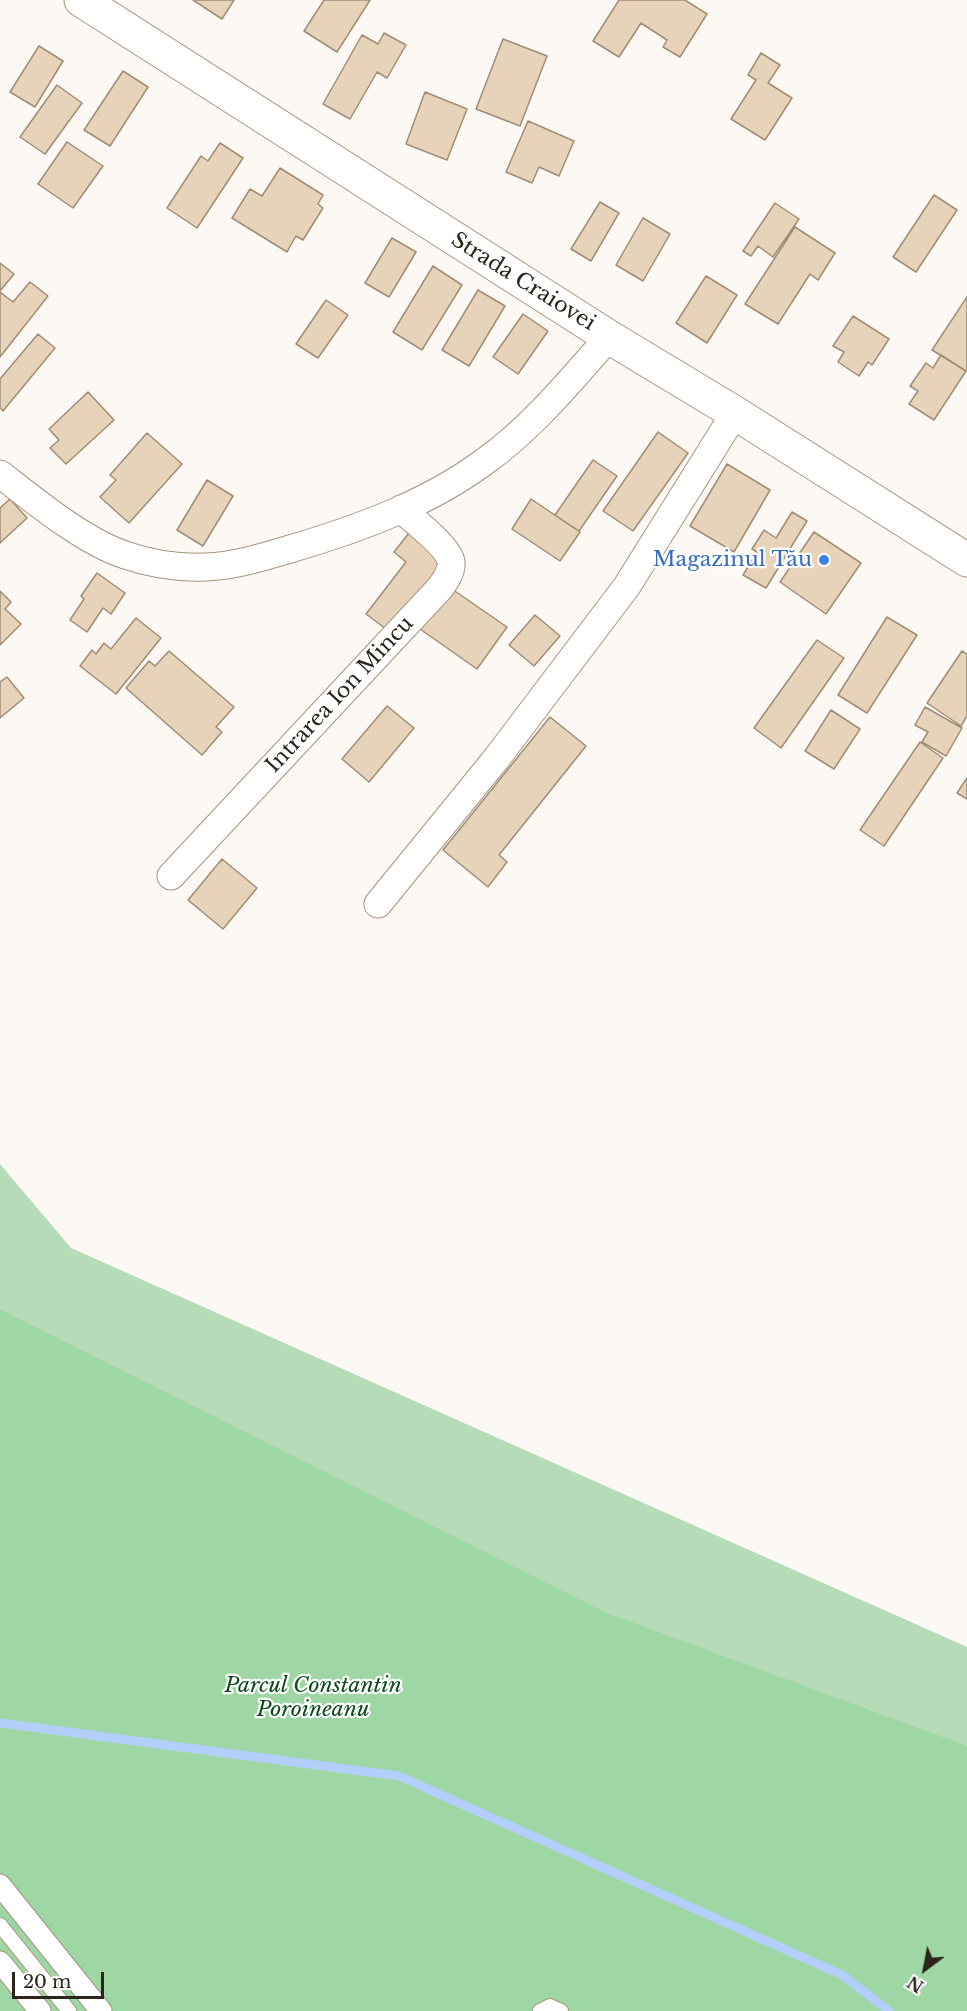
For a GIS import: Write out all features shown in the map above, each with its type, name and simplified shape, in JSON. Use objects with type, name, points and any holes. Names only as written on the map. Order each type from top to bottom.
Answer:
[{"type":"main road","name":"Strada Craiovei","points":[[81,0],[609,336],[967,560]]},
{"type":"street","points":[[0,474],[85,535],[124,555],[166,565],[206,567],[251,561],[317,541],[401,510],[447,487],[486,461],[559,393],[609,336]]},
{"type":"street","points":[[378,904],[496,759],[627,586],[735,413]]},
{"type":"street","name":"Intrarea Ion Mincu","points":[[171,876],[440,588],[448,576],[452,562],[446,550],[401,510]]},
{"type":"street","points":[[0,1885],[101,2011]]},
{"type":"street","points":[[0,1962],[40,2011]]},
{"type":"lane","points":[[0,1925],[69,2011]]},
{"type":"lane","points":[[540,2011],[550,2006],[561,2011]]},
{"type":"green space","name":"Parcul Constantin Poroineanu","points":[[0,1164],[71,1248],[967,1647],[967,2011],[0,2011]]},
{"type":"green space","name":"Parcul Constantin Poroineanu","points":[[0,1309],[607,1613],[967,1746],[967,2011],[0,2011]]},
{"type":"building","points":[[193,0],[234,0],[222,19]]},
{"type":"building","points":[[324,0],[370,0],[337,52],[304,31]]},
{"type":"building","points":[[619,0],[685,0],[707,14],[680,57],[663,47],[667,40],[641,23],[619,57],[593,41]]},
{"type":"building","points":[[384,33],[406,45],[387,78],[377,72],[350,119],[323,104],[362,35],[378,44]]},
{"type":"building","points":[[503,39],[547,56],[520,126],[476,109]]},
{"type":"building","points":[[39,46],[63,61],[35,107],[10,92]]},
{"type":"building","points":[[761,53],[780,65],[768,83],[792,98],[765,140],[731,119],[756,80],[748,75]]},
{"type":"building","points":[[123,71],[148,87],[110,146],[84,130]]},
{"type":"building","points":[[57,85],[82,103],[45,154],[20,137]]},
{"type":"building","points":[[425,92],[467,109],[447,160],[406,144]]},
{"type":"building","points":[[528,121],[574,141],[559,176],[539,167],[532,183],[506,172]]},
{"type":"building","points":[[67,142],[103,166],[73,208],[38,184]]},
{"type":"building","points":[[220,143],[243,158],[197,228],[167,208],[201,156],[208,161]]},
{"type":"building","points":[[280,168],[323,195],[318,204],[323,208],[303,240],[296,236],[287,252],[232,218],[250,189],[262,196]]},
{"type":"building","points":[[934,195],[957,210],[916,272],[893,257]]},
{"type":"building","points":[[600,202],[619,213],[591,261],[571,249]]},
{"type":"building","points":[[775,203],[799,219],[773,257],[758,246],[751,256],[743,251]]},
{"type":"building","points":[[643,218],[670,234],[643,281],[616,265]]},
{"type":"building","points":[[795,227],[835,253],[818,280],[810,274],[778,324],[745,304]]},
{"type":"building","points":[[392,238],[416,252],[389,297],[365,283]]},
{"type":"building","points":[[0,263],[14,274],[0,291]]},
{"type":"building","points":[[433,266],[462,285],[422,350],[393,332]]},
{"type":"building","points":[[706,276],[737,295],[707,343],[676,323]]},
{"type":"building","points":[[30,282],[48,296],[0,357],[0,292],[13,302]]},
{"type":"building","points":[[478,290],[505,306],[469,366],[442,350]]},
{"type":"building","points":[[967,297],[967,369],[966,371],[932,350]]},
{"type":"building","points":[[326,300],[348,315],[318,358],[296,344]]},
{"type":"building","points":[[523,314],[548,331],[518,374],[493,357]]},
{"type":"building","points":[[853,316],[889,339],[872,365],[868,362],[859,376],[838,362],[844,352],[833,346]]},
{"type":"building","points":[[38,334],[55,348],[3,411],[0,408],[0,379]]},
{"type":"building","points":[[941,355],[966,371],[934,420],[909,404],[918,391],[910,386],[926,363],[933,368]]},
{"type":"building","points":[[88,392],[114,420],[66,464],[50,448],[59,440],[49,429]]},
{"type":"building","points":[[658,432],[688,453],[633,531],[603,511]]},
{"type":"building","points":[[147,433],[182,464],[129,523],[100,497],[116,480],[110,475]]},
{"type":"building","points":[[593,460],[617,476],[579,531],[555,515]]},
{"type":"building","points":[[727,464],[770,490],[734,552],[690,526]]},
{"type":"building","points":[[207,480],[233,496],[203,546],[177,530]]},
{"type":"building","points":[[10,499],[27,518],[0,543],[0,508]]},
{"type":"building","points":[[531,499],[580,532],[560,561],[512,529]]},
{"type":"building","points":[[792,512],[807,521],[766,588],[743,575],[757,552],[752,549],[764,530],[776,538]]},
{"type":"building","points":[[814,532],[861,563],[826,614],[780,582]]},
{"type":"building","points":[[409,533],[445,561],[390,632],[366,614],[406,562],[394,552]]},
{"type":"building","points":[[97,573],[125,593],[111,614],[103,608],[87,632],[70,620],[84,599],[81,596]]},
{"type":"building","points":[[449,587],[507,627],[477,669],[420,629]]},
{"type":"building","points":[[0,591],[11,602],[5,609],[21,624],[0,645]]},
{"type":"building","points":[[535,615],[560,636],[534,666],[509,645]]},
{"type":"building","points":[[887,617],[917,635],[867,713],[838,695]]},
{"type":"building","points":[[136,618],[161,638],[116,694],[80,666],[92,650],[96,654],[104,643],[111,649]]},
{"type":"building","points":[[817,640],[844,658],[781,748],[754,728]]},
{"type":"building","points":[[169,651],[234,707],[216,727],[222,732],[202,755],[126,688],[149,661],[155,666]]},
{"type":"building","points":[[962,651],[967,654],[967,716],[961,726],[927,703]]},
{"type":"building","points":[[7,677],[24,698],[0,718],[0,682]]},
{"type":"building","points":[[387,706],[414,728],[369,782],[342,759]]},
{"type":"building","points":[[925,707],[962,728],[946,756],[922,742],[928,732],[915,725]]},
{"type":"building","points":[[831,710],[860,729],[834,769],[805,751]]},
{"type":"building","points":[[550,717],[586,746],[499,855],[507,862],[488,887],[443,850]]},
{"type":"building","points":[[920,742],[943,758],[884,846],[860,830]]},
{"type":"building","points":[[967,778],[967,799],[957,793]]},
{"type":"building","points":[[222,859],[257,888],[223,929],[188,900]]},
{"type":"waterway","points":[[0,1723],[399,1776],[842,1975],[889,2011]]},
{"type":"place","name":"Magazinul Tău","points":[[824,560]]}]
